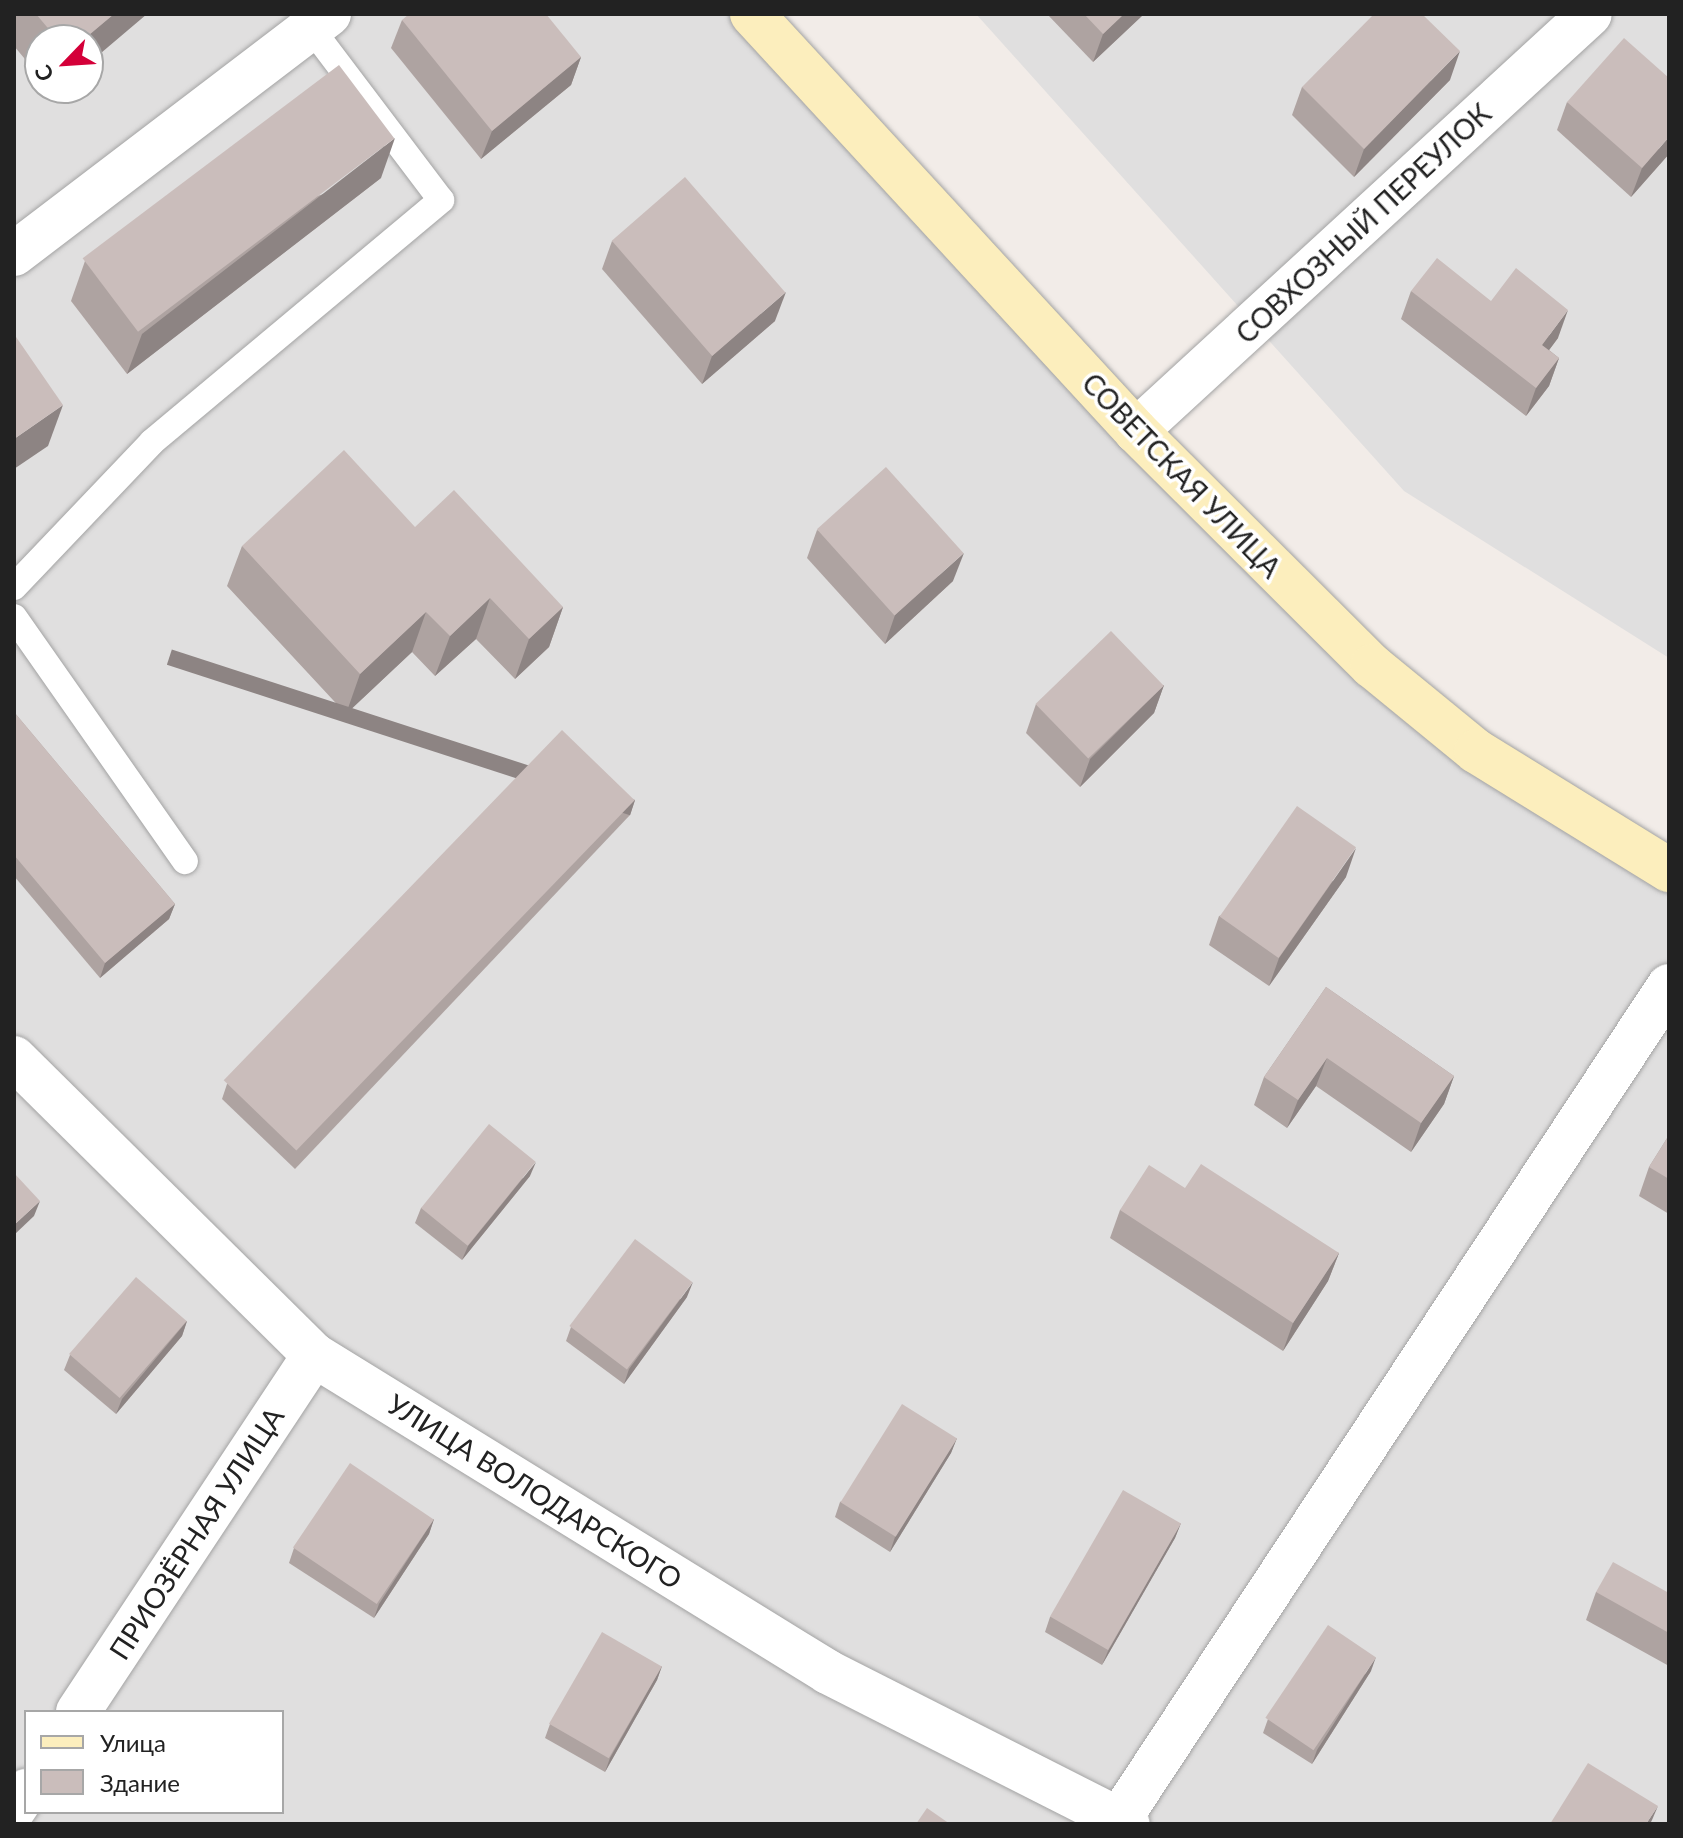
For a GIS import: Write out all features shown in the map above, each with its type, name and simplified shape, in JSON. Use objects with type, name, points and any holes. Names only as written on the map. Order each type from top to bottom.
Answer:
[{"type":"street","name":"СОВХОЗНЫЙ ПЕРЕУЛОК","points":[[1136,431],[1590,14]]},
{"type":"street","name":"СОВЕТСКАЯ УЛИЦА","points":[[761,17],[1136,431],[1372,666],[1476,751],[1669,870]]},
{"type":"street","points":[[14,254],[320,21]]},
{"type":"street","points":[[1121,1822],[1669,986]]},
{"type":"street","name":"УЛИЦА ВОЛОДАРСКОГО","points":[[14,1058],[314,1355],[828,1672],[1121,1822]]},
{"type":"street","name":"ПРИОЗЁРНАЯ УЛИЦА","points":[[79,1710],[314,1355]]},
{"type":"lane","points":[[14,587],[152,442],[441,200],[320,21]]},
{"type":"lane","points":[[14,617],[185,861]]},
{"type":"shaded area","points":[[14,14],[759,14],[1260,582],[1669,861],[1669,1824],[14,1824]]},
{"type":"shaded area","points":[[976,14],[1669,14],[1669,658],[1404,491]]},
{"type":"building","points":[[36,14],[114,14],[102,24],[44,24]]},
{"type":"building","points":[[409,14],[546,14],[581,57],[492,131],[402,20]]},
{"type":"building","points":[[1084,14],[1124,14],[1103,34]]},
{"type":"building","points":[[1374,14],[1422,14],[1460,51],[1364,149],[1302,87]]},
{"type":"building","points":[[1624,38],[1669,78],[1669,137],[1642,168],[1567,102]]},
{"type":"building","points":[[339,65],[394,138],[138,332],[83,258]]},
{"type":"building","points":[[685,177],[785,292],[712,356],[612,241]]},
{"type":"building","points":[[1437,258],[1491,301],[1516,268],[1568,310],[1542,345],[1559,358],[1536,388],[1411,291]]},
{"type":"building","points":[[14,334],[63,405],[14,439]]},
{"type":"building","points":[[344,450],[415,527],[454,490],[563,607],[529,639],[490,598],[450,636],[426,612],[360,674],[242,546]]},
{"type":"building","points":[[886,467],[964,553],[895,615],[817,529]]},
{"type":"building","points":[[1111,631],[1164,686],[1088,759],[1035,704]]},
{"type":"building","points":[[14,712],[175,904],[105,963],[14,855]]},
{"type":"building","points":[[562,730],[635,800],[296,1150],[224,1080]]},
{"type":"building","points":[[1297,806],[1356,847],[1279,958],[1220,917]]},
{"type":"building","points":[[1326,987],[1454,1076],[1421,1123],[1327,1058],[1298,1100],[1264,1077]]},
{"type":"building","points":[[489,1124],[536,1162],[468,1246],[421,1208]]},
{"type":"building","points":[[1669,1135],[1669,1179],[1649,1167]]},
{"type":"building","points":[[1201,1164],[1339,1253],[1293,1323],[1120,1210],[1149,1165],[1185,1188]]},
{"type":"building","points":[[14,1173],[40,1201],[14,1225]]},
{"type":"building","points":[[635,1239],[693,1282],[627,1369],[569,1326]]},
{"type":"building","points":[[136,1277],[187,1321],[120,1398],[69,1354]]},
{"type":"building","points":[[902,1404],[957,1438],[896,1537],[841,1502]]},
{"type":"building","points":[[350,1463],[434,1519],[377,1604],[293,1548]]},
{"type":"building","points":[[1123,1490],[1181,1524],[1108,1650],[1050,1616]]},
{"type":"building","points":[[1613,1562],[1669,1593],[1669,1633],[1596,1592]]},
{"type":"building","points":[[1328,1625],[1376,1657],[1313,1750],[1265,1718]]},
{"type":"building","points":[[602,1632],[662,1666],[609,1758],[549,1724]]},
{"type":"building","points":[[1588,1763],[1658,1806],[1646,1824],[1550,1824]]},
{"type":"building","points":[[927,1808],[950,1824],[916,1824]]}]
